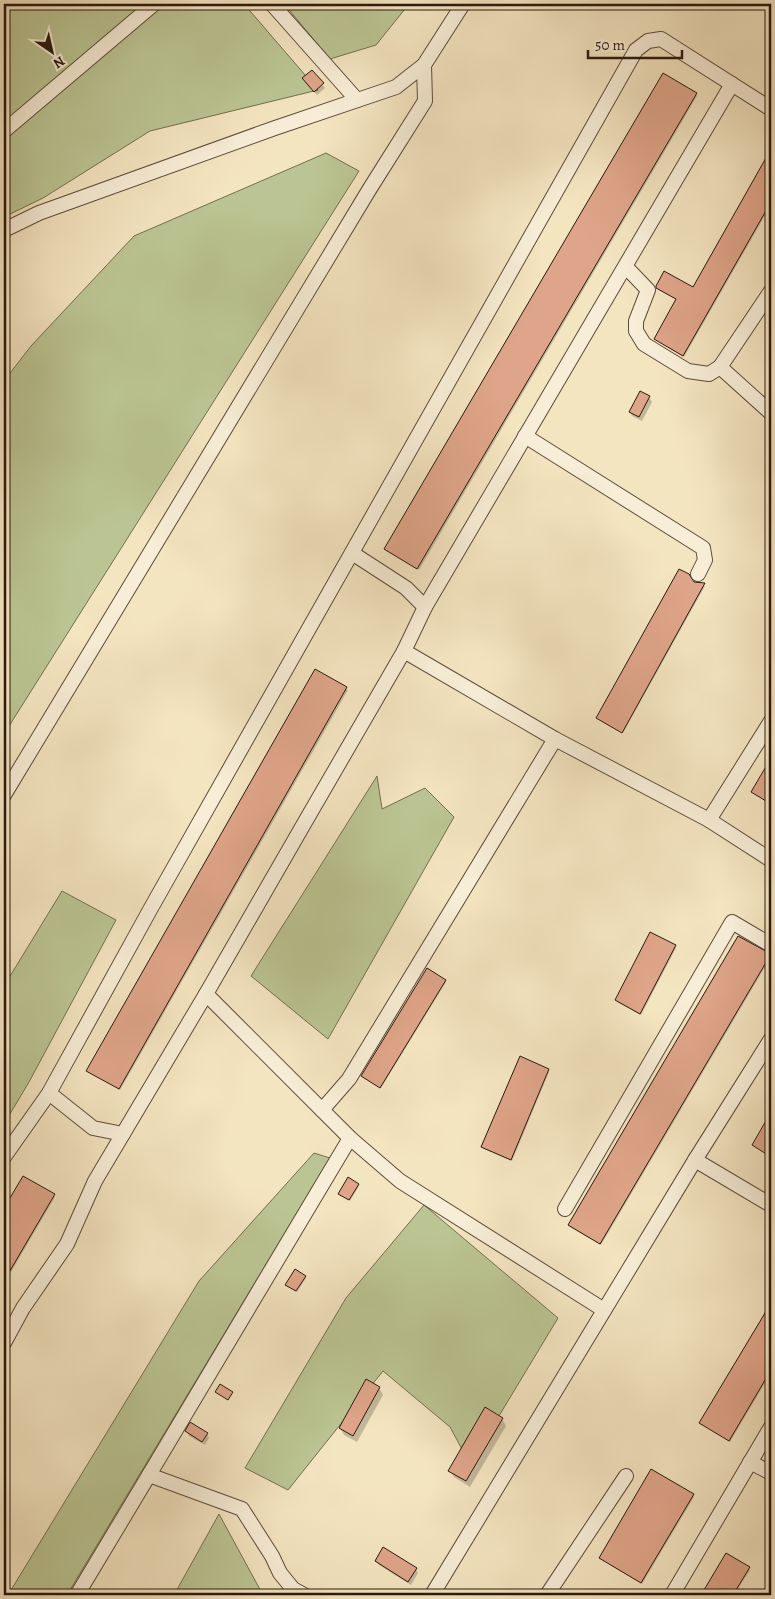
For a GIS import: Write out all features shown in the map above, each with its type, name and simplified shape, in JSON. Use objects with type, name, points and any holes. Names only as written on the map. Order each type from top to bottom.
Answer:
[{"type":"street","points":[[4,131],[154,4]]},
{"type":"street","points":[[272,4],[357,100]]},
{"type":"street","points":[[4,230],[39,213],[396,87],[424,65],[463,4]]},
{"type":"street","points":[[4,1157],[50,1093],[155,900],[636,50],[648,40],[662,39],[771,108]]},
{"type":"street","points":[[4,795],[425,100],[424,65]]},
{"type":"street","points":[[4,1343],[23,1308],[67,1244],[95,1181],[206,994],[404,651],[425,607],[732,84]]},
{"type":"street","points":[[626,267],[648,290],[636,321],[636,331],[644,344],[688,371],[709,374],[720,367],[771,291]]},
{"type":"street","points":[[720,367],[771,413]]},
{"type":"street","points":[[525,436],[703,548],[705,560],[698,574]]},
{"type":"street","points":[[352,553],[406,588],[425,607]]},
{"type":"street","points":[[404,651],[555,739],[709,820],[771,860]]},
{"type":"street","points":[[709,820],[771,721]]},
{"type":"street","points":[[322,1110],[349,1079],[555,739]]},
{"type":"street","points":[[566,1210],[732,922],[771,945]]},
{"type":"street","points":[[206,994],[350,1138],[400,1181],[604,1310]]},
{"type":"street","points":[[432,1595],[695,1160],[771,1039]]},
{"type":"street","points":[[50,1093],[93,1128],[123,1134]]},
{"type":"street","points":[[77,1595],[350,1138]]},
{"type":"street","points":[[695,1160],[771,1205]]},
{"type":"street","points":[[672,1595],[771,1427]]},
{"type":"street","points":[[750,1462],[771,1473]]},
{"type":"street","points":[[149,1475],[242,1509],[272,1556],[280,1573],[293,1589],[304,1595]]},
{"type":"street","points":[[547,1595],[626,1476]]},
{"type":"green space","points":[[4,4],[244,4],[318,90],[150,131],[43,198],[4,217]]},
{"type":"green space","points":[[284,4],[409,4],[376,45],[330,59]]},
{"type":"green space","points":[[326,153],[359,171],[4,734],[4,381],[31,346],[134,236]]},
{"type":"green space","points":[[377,776],[382,809],[425,788],[454,817],[328,1039],[251,976]]},
{"type":"green space","points":[[62,891],[116,920],[29,1082],[4,1124],[4,986]]},
{"type":"green space","points":[[314,1153],[330,1158],[67,1595],[8,1595],[199,1281]]},
{"type":"green space","points":[[424,1205],[558,1318],[470,1464],[450,1427],[383,1371],[288,1490],[245,1468],[346,1298]]},
{"type":"green space","points":[[219,1514],[263,1595],[174,1595]]},
{"type":"building","points":[[312,70],[324,83],[314,92],[302,78]]},
{"type":"building","points":[[663,73],[697,93],[417,569],[384,549]]},
{"type":"building","points":[[771,149],[771,202],[683,356],[654,339],[676,299],[656,288],[656,286],[664,271],[693,287]]},
{"type":"building","points":[[640,391],[650,396],[639,417],[629,412]]},
{"type":"building","points":[[679,569],[689,574],[694,582],[705,583],[622,733],[596,718]]},
{"type":"building","points":[[315,669],[347,687],[119,1089],[86,1071]]},
{"type":"building","points":[[771,758],[771,804],[751,792]]},
{"type":"building","points":[[650,932],[676,945],[640,1014],[615,1000]]},
{"type":"building","points":[[738,936],[771,954],[600,1244],[568,1225]]},
{"type":"building","points":[[427,968],[446,980],[380,1088],[361,1076]]},
{"type":"building","points":[[520,1056],[549,1069],[511,1160],[481,1147]]},
{"type":"building","points":[[771,1112],[771,1157],[752,1145]]},
{"type":"building","points":[[23,1176],[55,1194],[4,1281],[4,1208]]},
{"type":"building","points":[[348,1177],[359,1184],[349,1200],[338,1194]]},
{"type":"building","points":[[295,1269],[306,1276],[296,1291],[285,1285]]},
{"type":"building","points":[[771,1303],[771,1370],[729,1441],[699,1423]]},
{"type":"building","points":[[366,1379],[380,1387],[353,1436],[339,1428]]},
{"type":"building","points":[[220,1384],[233,1392],[228,1400],[215,1392]]},
{"type":"building","points":[[485,1407],[503,1418],[466,1481],[448,1471]]},
{"type":"building","points":[[190,1422],[208,1433],[202,1442],[185,1431]]},
{"type":"building","points":[[651,1469],[694,1494],[641,1583],[599,1558]]},
{"type":"building","points":[[383,1547],[417,1568],[408,1582],[375,1561]]},
{"type":"building","points":[[726,1553],[750,1567],[733,1595],[701,1595]]}]
